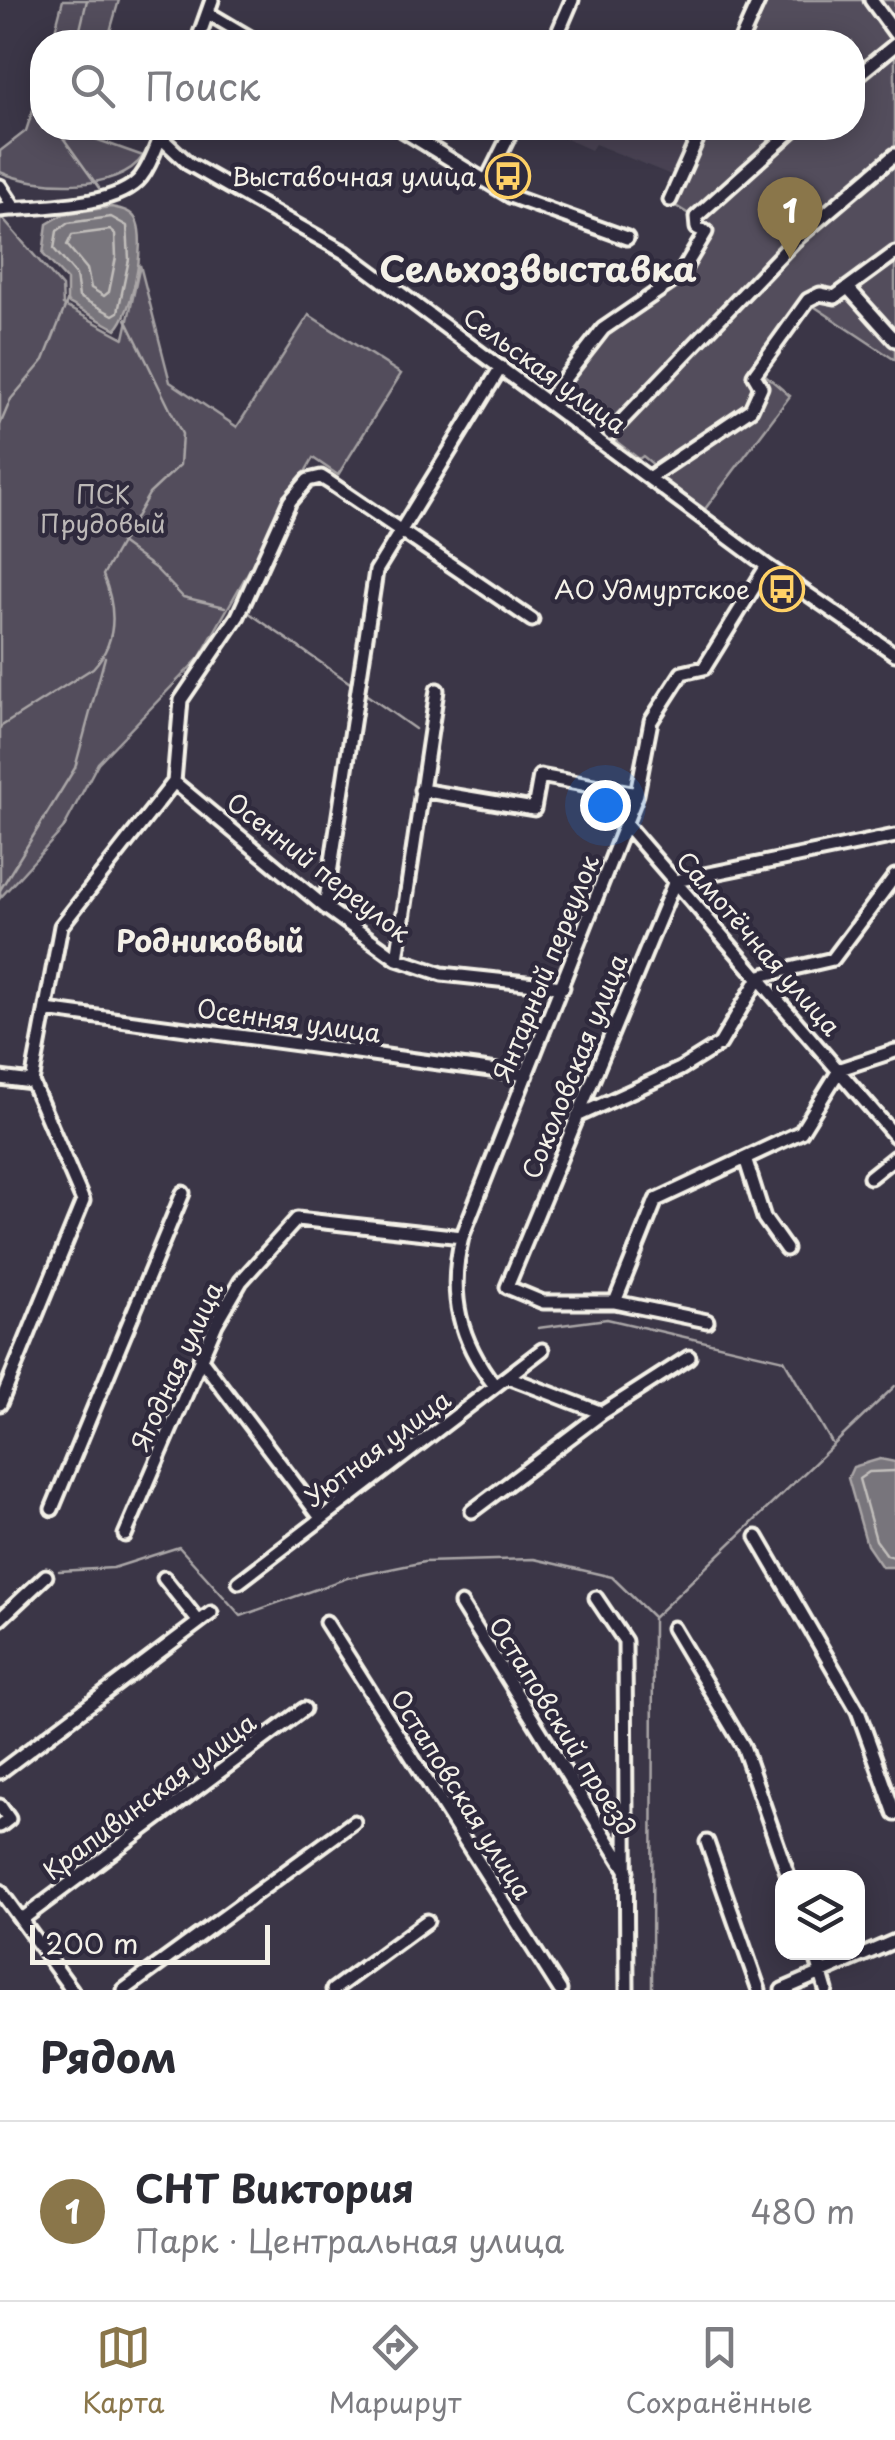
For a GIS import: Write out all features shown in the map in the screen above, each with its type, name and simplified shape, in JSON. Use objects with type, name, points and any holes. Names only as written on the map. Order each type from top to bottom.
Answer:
[{"type":"street","points":[[559,30],[572,0]]},
{"type":"street","points":[[745,30],[759,0]]},
{"type":"street","points":[[871,0],[895,33]]},
{"type":"street","points":[[201,30],[210,6],[242,30]]},
{"type":"street","points":[[865,69],[895,45]]},
{"type":"street","points":[[0,210],[108,198],[129,188],[142,176],[158,140]]},
{"type":"street","name":"Сельская улица","points":[[169,140],[190,164],[346,253],[766,566],[895,654]]},
{"type":"street","points":[[419,140],[522,200],[627,238]]},
{"type":"street","points":[[487,180],[506,140]]},
{"type":"street","points":[[670,200],[697,140]]},
{"type":"street","points":[[554,392],[603,329],[679,276],[706,232],[697,228],[696,217],[781,140]]},
{"type":"street","points":[[610,433],[795,240],[895,155]]},
{"type":"street","points":[[0,186],[14,208]]},
{"type":"street","points":[[650,477],[751,409],[761,387],[754,375],[808,300],[820,294],[836,297],[895,254]]},
{"type":"street","points":[[848,288],[895,340]]},
{"type":"street","points":[[325,907],[376,571],[501,367]]},
{"type":"street","points":[[0,1404],[83,1201],[32,1082],[62,926],[174,782],[180,700],[238,616],[290,501],[308,480],[321,478],[532,620]]},
{"type":"street","name":"Янтарный переулок","points":[[495,1386],[472,1356],[460,1326],[455,1297],[462,1238],[628,826],[652,722],[682,672],[704,668],[766,566]]},
{"type":"street","points":[[397,959],[437,690]]},
{"type":"street","points":[[421,790],[534,809],[540,776],[637,794]]},
{"type":"street","name":"Осенний переулок","points":[[174,782],[325,907],[397,959],[442,974],[563,987]]},
{"type":"street","name":"Самотёчная улица","points":[[628,826],[895,1136]]},
{"type":"street","points":[[676,881],[895,836]]},
{"type":"street","points":[[577,1116],[680,1068],[720,1044],[760,976],[833,960],[895,876]]},
{"type":"street","name":"Соколовская улица","points":[[676,881],[508,1287],[543,1302],[616,1302],[707,1321]]},
{"type":"street","name":"Осенняя улица","points":[[46,1010],[526,1074]]},
{"type":"street","points":[[616,1302],[656,1200],[746,1162],[801,1132],[840,1070],[895,1051]]},
{"type":"street","points":[[0,1078],[32,1082]]},
{"type":"street","points":[[870,1177],[895,1157]]},
{"type":"street","points":[[746,1162],[764,1218],[786,1249]]},
{"type":"street","points":[[52,1509],[183,1193]]},
{"type":"street","name":"Ягодная улица","points":[[125,1535],[200,1358],[241,1281],[297,1219],[462,1238]]},
{"type":"street","name":"Уютная улица","points":[[239,1582],[542,1350]]},
{"type":"street","points":[[200,1358],[321,1518]]},
{"type":"street","points":[[472,1511],[602,1412],[689,1358]]},
{"type":"street","points":[[508,1376],[602,1412]]},
{"type":"street","points":[[757,1537],[858,1710],[895,1814]]},
{"type":"street","points":[[0,1619],[46,1576]]},
{"type":"street","points":[[164,1578],[198,1622]]},
{"type":"street","points":[[596,1598],[625,1642],[626,1990]]},
{"type":"street","name":"Остаповский проезд","points":[[461,1604],[626,1871]]},
{"type":"street","points":[[0,1772],[210,1613]]},
{"type":"street","name":"Остаповская улица","points":[[326,1622],[560,1990]]},
{"type":"street","points":[[673,1628],[744,1746],[786,1870]]},
{"type":"street","name":"Крапивинская улица","points":[[21,1920],[304,1709]]},
{"type":"street","points":[[0,1806],[10,1819],[0,1826]]},
{"type":"street","points":[[124,1990],[354,1822]]},
{"type":"street","points":[[707,1842],[759,1990]]},
{"type":"street","points":[[0,1891],[72,1990]]},
{"type":"street","points":[[333,1990],[427,1921]]},
{"type":"street","points":[[782,1990],[895,1941]]},
{"type":"street","points":[[817,1960],[826,1990]]},
{"type":"shaded area","points":[[569,140],[692,140],[676,177],[595,144],[591,150]]},
{"type":"green space","points":[[63,0],[119,0],[110,30],[55,30]]},
{"type":"green space","points":[[753,0],[895,0],[895,360],[809,303],[763,373],[790,396],[705,509],[659,477],[662,472],[643,456],[639,459],[551,391],[600,325],[675,273],[694,246],[692,216],[666,200],[692,140],[865,140],[865,30],[739,30]]},
{"type":"green space","points":[[30,119],[30,140],[98,140],[143,156],[131,168],[96,182],[54,184],[0,172],[0,151],[26,131]]},
{"type":"green space","name":"ПСК Прудовый","points":[[0,216],[62,287],[63,305],[124,338],[140,265],[170,382],[237,427],[309,315],[401,374],[338,475],[313,458],[200,657],[98,763],[63,829],[0,898]]},
{"type":"water","points":[[111,207],[133,215],[140,246],[132,294],[116,329],[67,302],[67,280],[43,254],[47,224],[64,214]]},
{"type":"water","points":[[880,1459],[895,1462],[895,1567],[882,1567],[867,1545],[848,1478],[853,1467]]},
{"type":"waterway","points":[[80,30],[87,0]]},
{"type":"waterway","points":[[65,140],[99,188]]},
{"type":"waterway","points":[[0,425],[11,399],[44,360],[67,302]]},
{"type":"waterway","points":[[0,727],[93,668],[101,657],[113,623],[103,575],[149,494],[180,465],[182,434],[126,319]]},
{"type":"waterway","points":[[119,542],[156,569],[183,597],[225,607]]},
{"type":"waterway","points":[[245,610],[353,685]]},
{"type":"waterway","points":[[0,890],[75,768],[105,657]]},
{"type":"waterway","points":[[364,693],[415,729]]},
{"type":"waterway","points":[[538,1328],[607,1319],[784,1360],[832,1443]]},
{"type":"waterway","points":[[652,1990],[653,1618],[895,1386]]},
{"type":"waterway","points":[[59,1571],[113,1568],[179,1547],[241,1616],[347,1578],[424,1562],[534,1559],[612,1577],[652,1616]]},
{"type":"place","name":"Выставочная улица","points":[[508,176]]},
{"type":"place","name":"СНТ Виктория","points":[[790,259]]},
{"type":"place","name":"АО Удмуртское","points":[[782,589]]},
{"type":"district","name":"Сельхозвыставка","points":[[538,267]]},
{"type":"district","name":"Родниковый","points":[[210,939]]}]
